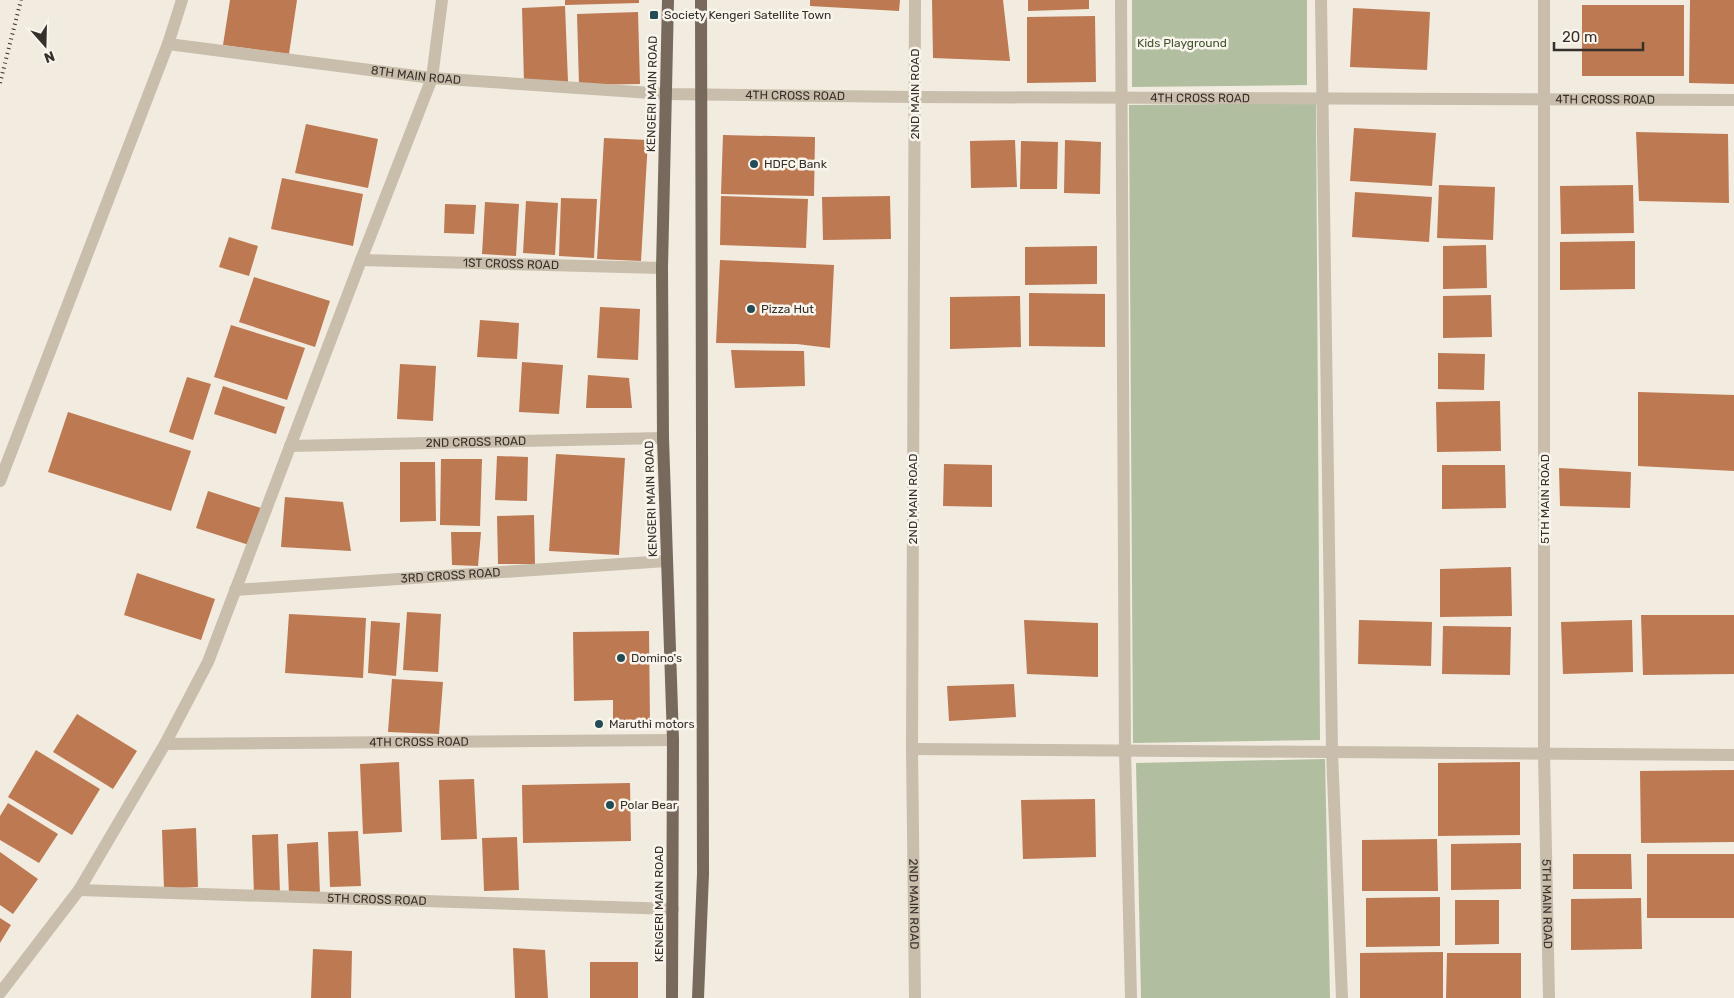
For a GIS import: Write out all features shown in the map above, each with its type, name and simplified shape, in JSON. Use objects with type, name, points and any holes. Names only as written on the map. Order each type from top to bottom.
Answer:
[{"type":"main road","name":"KENGERI MAIN ROAD","points":[[668,0],[662,268],[666,561],[674,740],[672,998]]},
{"type":"main road","points":[[698,998],[703,874],[702,0]]},
{"type":"street","points":[[0,481],[168,44],[182,0]]},
{"type":"street","points":[[0,993],[79,890],[165,744],[208,662],[432,78],[442,0]]},
{"type":"street","name":"2ND MAIN ROAD","points":[[915,0],[912,749],[915,998]]},
{"type":"street","points":[[1121,0],[1125,750],[1131,998]]},
{"type":"street","points":[[1321,0],[1332,752],[1342,998]]},
{"type":"street","name":"5TH MAIN ROAD","points":[[1544,0],[1544,754],[1548,998]]},
{"type":"street","name":"8TH MAIN ROAD","points":[[168,44],[432,78],[666,94]]},
{"type":"street","name":"4TH CROSS ROAD","points":[[666,94],[915,97],[1734,100]]},
{"type":"street","name":"1ST CROSS ROAD","points":[[361,260],[662,268]]},
{"type":"street","name":"2ND CROSS ROAD","points":[[290,446],[663,438]]},
{"type":"street","name":"3RD CROSS ROAD","points":[[235,590],[666,561]]},
{"type":"street","name":"4TH CROSS ROAD","points":[[165,744],[674,740]]},
{"type":"street","points":[[912,749],[1734,755]]},
{"type":"street","name":"5TH CROSS ROAD","points":[[79,890],[673,909]]},
{"type":"green space","name":"Kids Playground","points":[[1132,0],[1307,0],[1307,85],[1132,87]]},
{"type":"green space","points":[[1316,103],[1320,740],[1133,743],[1129,105]]},
{"type":"green space","points":[[1325,759],[1330,998],[1141,998],[1136,763]]},
{"type":"building","points":[[230,0],[297,0],[289,54],[223,45]]},
{"type":"building","points":[[565,0],[639,0],[639,3],[565,5]]},
{"type":"building","points":[[810,0],[900,0],[899,11],[810,6]]},
{"type":"building","points":[[932,0],[1003,0],[1010,61],[933,58]]},
{"type":"building","points":[[1028,0],[1089,0],[1089,9],[1028,11]]},
{"type":"building","points":[[1690,0],[1734,0],[1734,84],[1689,83]]},
{"type":"building","points":[[1582,5],[1684,5],[1684,76],[1582,76]]},
{"type":"building","points":[[565,6],[568,82],[524,83],[522,8]]},
{"type":"building","points":[[1353,8],[1430,12],[1427,70],[1350,67]]},
{"type":"building","points":[[638,12],[640,84],[579,85],[577,14]]},
{"type":"building","points":[[1095,16],[1096,82],[1027,83],[1027,17]]},
{"type":"building","points":[[306,124],[378,139],[368,188],[295,173]]},
{"type":"building","points":[[1354,128],[1436,133],[1432,186],[1350,181]]},
{"type":"building","points":[[1636,132],[1728,134],[1729,203],[1639,201]]},
{"type":"building","points":[[723,135],[815,137],[814,196],[721,194]]},
{"type":"building","points":[[604,138],[648,140],[641,261],[597,259]]},
{"type":"building","points":[[1015,140],[1017,187],[971,188],[970,141]]},
{"type":"building","points":[[1065,140],[1101,142],[1100,194],[1064,193]]},
{"type":"building","points":[[1021,141],[1058,142],[1057,189],[1020,189]]},
{"type":"building","points":[[282,178],[363,194],[353,246],[271,229]]},
{"type":"building","points":[[1439,185],[1495,187],[1493,240],[1437,238]]},
{"type":"building","points":[[1633,185],[1634,233],[1561,234],[1560,186]]},
{"type":"building","points":[[1355,192],[1432,197],[1429,242],[1352,237]]},
{"type":"building","points":[[721,196],[808,199],[806,248],[720,245]]},
{"type":"building","points":[[890,196],[891,239],[823,240],[822,197]]},
{"type":"building","points":[[561,198],[597,199],[594,258],[559,256]]},
{"type":"building","points":[[526,201],[558,203],[555,255],[523,253]]},
{"type":"building","points":[[485,202],[519,204],[516,256],[482,254]]},
{"type":"building","points":[[445,204],[476,205],[474,234],[444,233]]},
{"type":"building","points":[[229,237],[258,246],[249,276],[219,267]]},
{"type":"building","points":[[1635,241],[1635,289],[1560,290],[1560,242]]},
{"type":"building","points":[[1486,245],[1487,288],[1443,289],[1443,246]]},
{"type":"building","points":[[1097,246],[1097,284],[1025,285],[1025,247]]},
{"type":"building","points":[[720,260],[834,265],[830,348],[797,344],[716,343]]},
{"type":"building","points":[[254,277],[330,301],[315,347],[239,322]]},
{"type":"building","points":[[1029,293],[1105,294],[1105,347],[1029,346]]},
{"type":"building","points":[[1491,295],[1492,337],[1443,338],[1443,296]]},
{"type":"building","points":[[1020,296],[1021,347],[950,349],[950,297]]},
{"type":"building","points":[[600,307],[640,309],[638,360],[597,358]]},
{"type":"building","points":[[480,320],[519,323],[517,359],[477,357]]},
{"type":"building","points":[[231,325],[305,348],[287,400],[214,377]]},
{"type":"building","points":[[731,350],[804,351],[805,386],[735,388]]},
{"type":"building","points":[[1438,353],[1485,354],[1484,390],[1438,389]]},
{"type":"building","points":[[522,362],[563,365],[559,414],[519,412]]},
{"type":"building","points":[[400,364],[436,366],[433,421],[397,419]]},
{"type":"building","points":[[588,375],[629,378],[632,408],[586,408]]},
{"type":"building","points":[[187,377],[211,384],[193,440],[169,432]]},
{"type":"building","points":[[223,386],[285,407],[276,434],[214,414]]},
{"type":"building","points":[[1638,392],[1734,395],[1734,471],[1638,466]]},
{"type":"building","points":[[1500,401],[1501,451],[1437,452],[1436,402]]},
{"type":"building","points":[[68,412],[191,451],[171,511],[48,472]]},
{"type":"building","points":[[556,454],[625,458],[619,555],[549,551]]},
{"type":"building","points":[[497,456],[528,457],[527,501],[495,500]]},
{"type":"building","points":[[441,459],[482,459],[480,526],[440,525]]},
{"type":"building","points":[[400,462],[435,462],[436,521],[400,522]]},
{"type":"building","points":[[944,464],[992,465],[992,507],[943,506]]},
{"type":"building","points":[[1442,465],[1505,465],[1506,508],[1442,509]]},
{"type":"building","points":[[1559,468],[1631,472],[1630,508],[1560,506]]},
{"type":"building","points":[[208,491],[261,508],[249,545],[196,528]]},
{"type":"building","points":[[285,497],[343,502],[351,551],[281,547]]},
{"type":"building","points":[[534,515],[535,564],[498,564],[497,516]]},
{"type":"building","points":[[451,532],[481,532],[478,566],[452,565]]},
{"type":"building","points":[[1511,567],[1512,616],[1440,617],[1440,569]]},
{"type":"building","points":[[137,573],[215,599],[201,640],[124,615]]},
{"type":"building","points":[[407,612],[441,614],[438,672],[403,670]]},
{"type":"building","points":[[289,614],[366,618],[363,678],[285,673]]},
{"type":"building","points":[[1641,615],[1734,615],[1734,674],[1643,675]]},
{"type":"building","points":[[1024,620],[1098,623],[1098,677],[1027,674]]},
{"type":"building","points":[[1359,620],[1432,622],[1431,666],[1358,664]]},
{"type":"building","points":[[1632,620],[1633,672],[1563,674],[1561,622]]},
{"type":"building","points":[[371,621],[400,623],[396,676],[368,673]]},
{"type":"building","points":[[1443,626],[1511,627],[1510,675],[1442,674]]},
{"type":"building","points":[[649,631],[650,723],[613,723],[613,700],[574,701],[573,632]]},
{"type":"building","points":[[392,679],[443,682],[439,734],[388,732]]},
{"type":"building","points":[[1014,684],[1016,717],[949,721],[947,686]]},
{"type":"building","points":[[77,714],[137,751],[113,789],[53,752]]},
{"type":"building","points":[[36,750],[100,789],[72,835],[8,797]]},
{"type":"building","points":[[399,762],[402,832],[363,834],[360,764]]},
{"type":"building","points":[[1520,762],[1520,835],[1438,836],[1438,763]]},
{"type":"building","points":[[1734,770],[1734,842],[1641,843],[1640,771]]},
{"type":"building","points":[[474,779],[477,839],[441,840],[439,780]]},
{"type":"building","points":[[630,783],[631,841],[523,843],[522,785]]},
{"type":"building","points":[[1095,799],[1096,857],[1023,859],[1021,800]]},
{"type":"building","points":[[8,803],[58,834],[39,863],[0,840],[0,816]]},
{"type":"building","points":[[196,828],[198,887],[164,889],[162,830]]},
{"type":"building","points":[[358,831],[361,886],[330,887],[328,832]]},
{"type":"building","points":[[278,834],[280,894],[254,895],[252,835]]},
{"type":"building","points":[[517,837],[519,890],[484,891],[482,838]]},
{"type":"building","points":[[1437,839],[1438,891],[1362,891],[1362,840]]},
{"type":"building","points":[[318,842],[320,894],[289,895],[287,844]]},
{"type":"building","points":[[1521,843],[1521,889],[1451,890],[1451,844]]},
{"type":"building","points":[[0,852],[38,879],[13,914],[0,905]]},
{"type":"building","points":[[1573,854],[1631,854],[1632,889],[1573,889]]},
{"type":"building","points":[[1647,854],[1734,854],[1734,918],[1647,918]]},
{"type":"building","points":[[1440,897],[1440,946],[1366,947],[1366,898]]},
{"type":"building","points":[[1641,898],[1642,949],[1571,950],[1571,899]]},
{"type":"building","points":[[1455,900],[1499,900],[1499,944],[1455,945]]},
{"type":"building","points":[[0,918],[11,925],[0,943]]},
{"type":"building","points":[[513,948],[545,950],[548,998],[515,998]]},
{"type":"building","points":[[313,949],[352,951],[351,998],[311,998]]},
{"type":"building","points":[[1443,952],[1443,998],[1360,998],[1360,953]]},
{"type":"building","points":[[1447,953],[1521,953],[1521,998],[1446,998]]},
{"type":"building","points":[[590,962],[638,962],[638,998],[590,998]]},
{"type":"railway","points":[[0,83],[21,0]]},
{"type":"place","name":"Society Kengeri Satellite Town","points":[[654,15]]},
{"type":"place","name":"HDFC Bank","points":[[754,164]]},
{"type":"place","name":"Pizza Hut","points":[[751,309]]},
{"type":"place","name":"Domino's","points":[[621,658]]},
{"type":"place","name":"Maruthi motors","points":[[599,724]]},
{"type":"place","name":"Polar Bear","points":[[610,805]]}]
